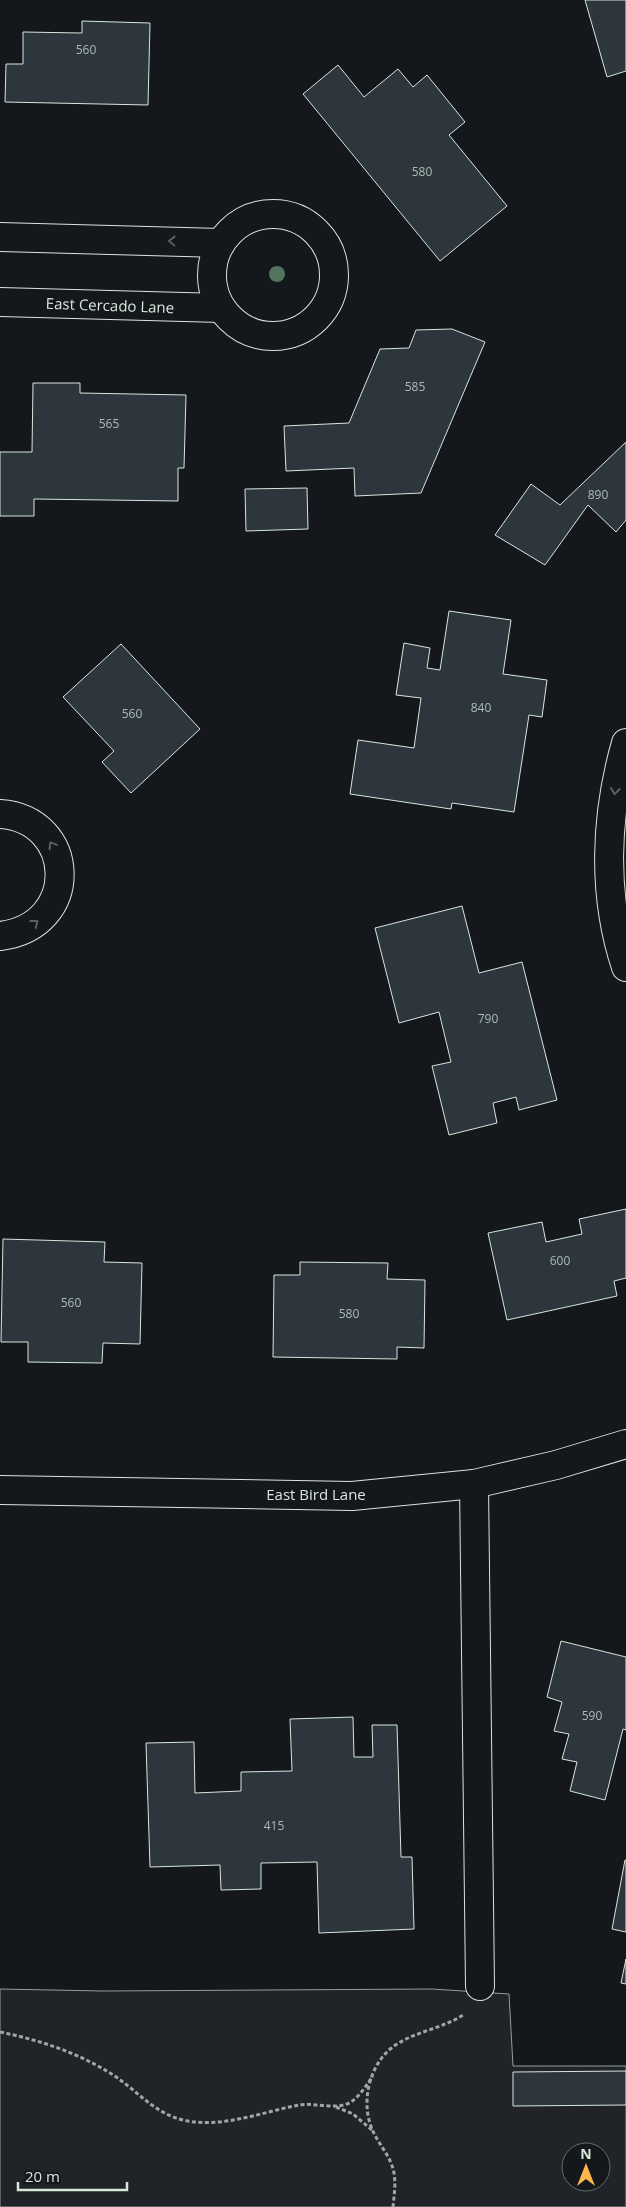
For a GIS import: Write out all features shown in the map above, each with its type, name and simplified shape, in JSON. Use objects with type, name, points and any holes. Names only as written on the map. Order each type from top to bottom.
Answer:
[{"type":"street","points":[[270,214],[290,216],[308,224],[323,238],[332,255],[335,275],[332,295],[323,312],[309,326],[290,334],[270,337],[251,333],[234,323],[221,308],[215,295],[212,268],[215,255],[221,243],[234,228],[251,217],[270,214]]},
{"type":"street","points":[[0,237],[221,243]]},
{"type":"street","name":"East Cercado Lane","points":[[0,302],[221,308]]},
{"type":"street","points":[[626,743],[616,778],[610,840],[618,866],[610,896],[618,944],[626,967]]},
{"type":"street","points":[[0,814],[12,815],[31,822],[46,836],[56,852],[60,872],[58,892],[49,910],[35,924],[17,934],[0,936]]},
{"type":"street","name":"East Bird Lane","points":[[0,1490],[352,1496],[474,1484],[556,1465],[626,1444]]},
{"type":"street","points":[[474,1484],[480,1986]]},
{"type":"path","points":[[393,2207],[394,2173],[392,2164],[372,2131],[367,2114],[366,2102],[373,2076],[379,2064],[397,2044],[456,2019],[472,2009],[479,1999],[480,1986]]},
{"type":"path","points":[[0,2032],[33,2039],[88,2060],[112,2074],[168,2116],[202,2123],[225,2122],[302,2105],[334,2106],[352,2102],[373,2076]]},
{"type":"path","points":[[334,2106],[353,2114],[372,2131]]},
{"type":"shaded area","points":[[0,1989],[103,1991],[432,1989],[509,1994],[513,2066],[626,2066],[626,2207],[0,2207]]},
{"type":"building","points":[[585,0],[626,0],[626,71],[607,77]]},
{"type":"building","points":[[82,21],[150,23],[148,105],[5,102],[6,64],[23,64],[23,32],[82,33]]},
{"type":"building","points":[[338,65],[364,97],[398,69],[413,87],[427,75],[465,122],[449,135],[507,206],[440,261],[303,94]]},
{"type":"building","points":[[452,329],[485,342],[421,493],[355,496],[354,468],[286,471],[284,426],[349,423],[380,349],[409,348],[416,330]]},
{"type":"building","points":[[33,383],[80,383],[80,393],[186,395],[184,468],[178,468],[178,501],[34,499],[34,516],[0,516],[0,452],[32,452]]},
{"type":"building","points":[[626,442],[626,520],[616,532],[588,505],[545,565],[495,535],[531,484],[560,505]]},
{"type":"building","points":[[307,488],[308,529],[246,531],[245,489]]},
{"type":"building","points":[[449,611],[511,620],[503,674],[547,680],[542,717],[529,715],[514,812],[452,803],[451,809],[350,794],[358,740],[414,748],[421,698],[396,695],[404,643],[430,648],[427,668],[440,670]]},
{"type":"building","points":[[121,644],[200,729],[131,793],[102,762],[114,751],[63,697]]},
{"type":"building","points":[[462,906],[479,973],[522,962],[557,1100],[519,1110],[516,1097],[493,1103],[497,1123],[449,1135],[432,1066],[451,1062],[439,1012],[399,1023],[375,928]]},
{"type":"building","points":[[626,1209],[626,1278],[614,1281],[617,1296],[507,1320],[488,1233],[542,1222],[546,1242],[582,1234],[579,1219]]},
{"type":"building","points":[[3,1239],[105,1242],[104,1262],[142,1263],[140,1344],[103,1343],[102,1363],[28,1362],[28,1342],[1,1342]]},
{"type":"building","points":[[300,1262],[388,1263],[387,1279],[425,1280],[424,1348],[397,1347],[397,1359],[273,1357],[274,1275],[300,1275]]},
{"type":"building","points":[[561,1641],[626,1657],[626,1730],[623,1729],[605,1800],[570,1791],[577,1762],[562,1759],[569,1734],[554,1731],[562,1702],[547,1697]]},
{"type":"building","points":[[353,1717],[354,1757],[373,1757],[372,1725],[397,1725],[401,1857],[412,1857],[414,1929],[319,1933],[317,1862],[261,1863],[261,1889],[221,1890],[220,1865],[150,1867],[146,1743],[194,1742],[195,1793],[241,1791],[241,1772],[292,1771],[290,1719]]},
{"type":"building","points":[[626,1860],[626,1932],[612,1929]]},
{"type":"building","points":[[626,1959],[626,1984],[621,1983]]},
{"type":"building","points":[[626,2071],[626,2105],[513,2106],[513,2072]]}]
